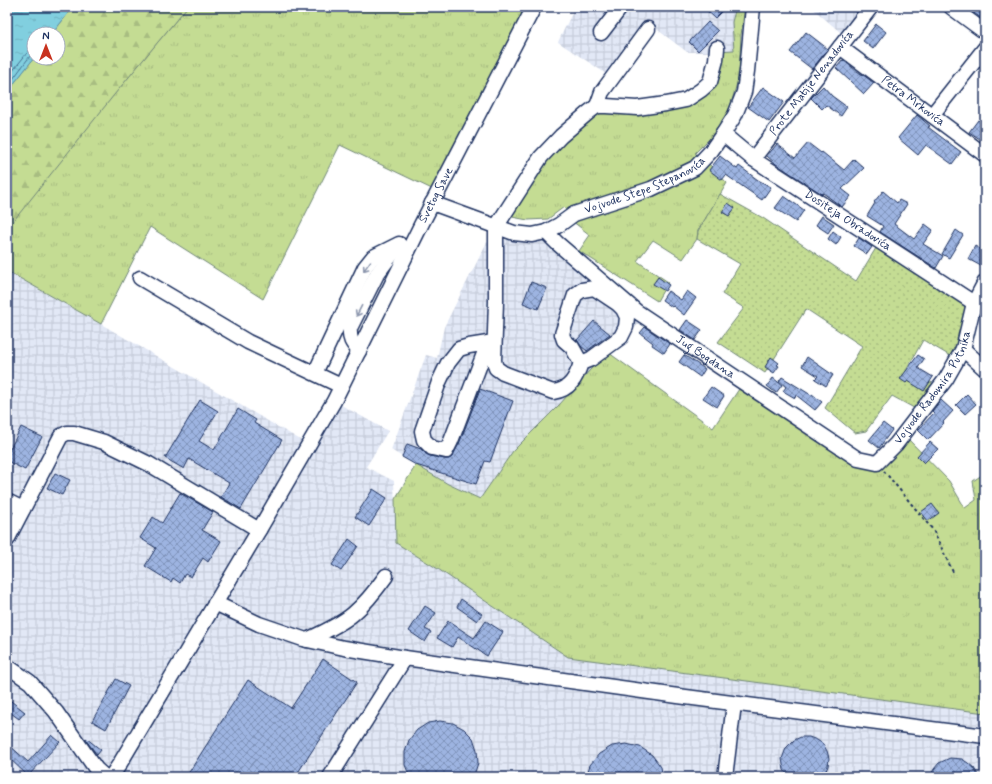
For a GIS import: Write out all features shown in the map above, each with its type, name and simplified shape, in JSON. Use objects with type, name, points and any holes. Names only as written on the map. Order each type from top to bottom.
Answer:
[{"type":"street","name":"Svetog Save","points":[[111,777],[216,603],[334,401],[432,203],[534,7]]},
{"type":"street","points":[[601,33],[621,7]]},
{"type":"street","name":"Vojvode Stepe Stepanovića","points":[[432,203],[514,233],[532,234],[546,232],[574,214],[651,189],[695,168],[711,151],[723,134],[735,115],[744,92],[754,7]]},
{"type":"street","name":"Prote Matije Nenadovića","points":[[753,159],[871,7]]},
{"type":"street","points":[[951,7],[985,32]]},
{"type":"street","points":[[491,343],[459,349],[448,363],[439,382],[422,431],[424,440],[432,448],[446,451],[491,343],[496,301],[496,226],[541,157],[560,136],[597,106],[602,92],[648,28]]},
{"type":"street","name":"Petra Mrkovića","points":[[840,47],[985,156]]},
{"type":"street","points":[[597,106],[637,108],[686,100],[710,82],[716,60],[717,48]]},
{"type":"street","points":[[932,115],[985,48]]},
{"type":"street","name":"Dositeja Obradovića","points":[[723,134],[753,159],[974,303]]},
{"type":"street","points":[[359,351],[352,343],[349,334],[350,328],[377,274],[399,244],[422,223]]},
{"type":"street","name":"Jug Bogdana","points":[[546,232],[636,311],[858,459],[877,463]]},
{"type":"street","points":[[315,373],[365,267],[374,257],[399,244]]},
{"type":"street","points":[[140,278],[248,342],[341,386]]},
{"type":"street","name":"Vojvode Radomira Putnika","points":[[877,463],[896,444],[946,379],[963,349],[974,303],[985,282]]},
{"type":"street","points":[[491,343],[496,368],[503,373],[553,392],[560,392],[573,382],[579,371],[581,363],[572,348],[564,340],[562,334],[575,295],[582,290],[594,288],[623,309],[627,317],[626,327],[621,337],[591,359],[581,363]]},
{"type":"street","points":[[963,349],[985,369]]},
{"type":"street","points":[[7,540],[61,436],[67,433],[74,433],[104,442],[149,464],[259,530]]},
{"type":"street","points":[[7,501],[23,509]]},
{"type":"street","points":[[307,640],[352,615],[376,590],[386,576]]},
{"type":"street","points":[[216,603],[259,624],[307,640],[344,648],[405,658],[734,704],[985,736]]},
{"type":"street","points":[[330,777],[405,658]]},
{"type":"street","points":[[7,666],[30,682],[56,712],[96,769],[105,777]]},
{"type":"street","points":[[725,777],[734,704]]},
{"type":"path","points":[[877,463],[933,530],[953,572]]},
{"type":"shaded area","points":[[575,7],[736,7],[732,22],[734,50],[687,52],[655,28],[616,82],[558,42]]},
{"type":"shaded area","points":[[811,7],[871,7],[848,39]]},
{"type":"shaded area","points":[[511,239],[544,240],[650,313],[609,353],[605,354],[560,404],[513,451],[480,499],[448,485],[391,450],[426,355],[437,358],[444,327],[487,242]]},
{"type":"shaded area","points":[[7,271],[304,442],[334,401],[388,431],[366,467],[394,481],[396,543],[438,569],[568,657],[985,713],[985,777],[7,777]]},
{"type":"green space","points":[[73,7],[187,7],[114,95],[7,229],[7,95],[28,66],[66,66],[66,26],[58,26]]},
{"type":"green space","points":[[187,7],[526,7],[434,190],[340,145],[263,299],[150,227],[101,324],[7,271],[7,228],[71,146]]},
{"type":"green space","points":[[736,7],[745,7],[741,35],[739,76],[726,116],[717,131],[695,153],[708,163],[727,183],[698,231],[697,239],[683,259],[653,240],[637,261],[668,282],[657,301],[579,251],[590,235],[572,221],[564,207],[548,219],[528,220],[512,217],[511,210],[556,148],[589,112],[637,108],[701,90],[716,51],[734,50],[732,22]]},
{"type":"green space","points":[[720,194],[763,218],[856,281],[876,248],[971,308],[962,343],[952,357],[923,340],[907,369],[934,384],[914,408],[892,396],[866,431],[855,433],[825,408],[862,346],[806,309],[765,373],[718,342],[744,308],[722,294],[740,264],[697,239],[698,231]]},
{"type":"green space","points":[[605,353],[609,353],[713,428],[747,377],[876,469],[908,439],[949,481],[965,508],[976,500],[973,481],[985,473],[985,713],[568,657],[438,569],[396,543],[395,499],[416,465],[448,484],[480,499],[513,451],[560,404]]},
{"type":"water","points":[[7,7],[73,7],[58,26],[26,26],[26,66],[28,66],[7,95]]},
{"type":"building","points":[[703,7],[726,7],[715,18]]},
{"type":"building","points":[[966,7],[985,7],[985,21],[971,11]]},
{"type":"building","points":[[708,22],[718,31],[698,51],[689,42]]},
{"type":"building","points":[[876,24],[886,32],[873,49],[863,41]]},
{"type":"building","points":[[806,32],[828,49],[812,69],[790,52]]},
{"type":"building","points":[[843,60],[874,83],[864,94],[836,68]]},
{"type":"building","points":[[823,86],[832,96],[847,107],[841,116],[826,105],[822,109],[811,98]]},
{"type":"building","points":[[763,87],[784,102],[769,122],[748,107]]},
{"type":"building","points":[[917,115],[930,126],[928,127],[961,152],[952,164],[926,145],[918,155],[898,138]]},
{"type":"building","points":[[978,120],[985,125],[985,131],[980,139],[969,132]]},
{"type":"building","points":[[808,143],[821,153],[822,152],[844,170],[854,159],[864,168],[842,189],[851,196],[842,207],[823,193],[822,194],[776,164],[767,156],[777,144],[795,158]]},
{"type":"building","points":[[720,156],[737,169],[739,166],[758,180],[771,187],[762,200],[726,175],[722,180],[709,170]]},
{"type":"building","points":[[883,191],[897,203],[899,200],[907,204],[894,224],[914,239],[925,224],[933,230],[923,244],[943,256],[936,268],[880,232],[883,226],[867,216],[875,203],[874,202]]},
{"type":"building","points":[[784,196],[804,210],[796,222],[775,208]]},
{"type":"building","points":[[728,203],[735,208],[729,216],[722,212]]},
{"type":"building","points":[[822,216],[834,224],[828,233],[816,225]]},
{"type":"building","points":[[956,230],[963,235],[949,258],[942,254]]},
{"type":"building","points":[[833,231],[841,237],[836,245],[828,239]]},
{"type":"building","points":[[859,238],[872,247],[867,254],[854,246]]},
{"type":"building","points":[[975,246],[985,252],[985,260],[981,266],[968,259]]},
{"type":"building","points":[[658,277],[669,285],[665,291],[653,284]]},
{"type":"building","points":[[531,282],[547,288],[538,309],[523,303]]},
{"type":"building","points":[[668,291],[681,300],[687,291],[696,298],[684,315],[673,306],[672,307],[662,300]]},
{"type":"building","points":[[687,320],[702,330],[695,340],[680,330]]},
{"type":"building","points":[[594,321],[610,334],[587,351],[577,340]]},
{"type":"building","points":[[645,327],[670,344],[664,353],[652,345],[653,343],[640,333]]},
{"type":"building","points":[[684,355],[705,369],[700,377],[679,362]]},
{"type":"building","points":[[918,355],[924,359],[918,368],[933,377],[924,391],[908,381],[906,383],[900,379]]},
{"type":"building","points":[[771,357],[779,363],[777,365],[779,366],[774,373],[765,367]]},
{"type":"building","points":[[807,357],[833,375],[826,386],[815,379],[818,376],[802,366]]},
{"type":"building","points":[[782,377],[811,395],[812,394],[822,402],[815,410],[796,395],[795,398],[783,391],[786,387],[779,381]]},
{"type":"building","points":[[773,378],[782,385],[776,393],[767,386]]},
{"type":"building","points":[[711,387],[724,396],[717,407],[703,398]]},
{"type":"building","points":[[480,389],[513,401],[490,462],[485,461],[476,484],[416,465],[402,457],[407,444],[421,449],[430,456],[445,459],[452,457],[459,444]]},
{"type":"building","points":[[967,394],[976,404],[965,414],[956,405]]},
{"type":"building","points":[[200,400],[218,411],[199,441],[214,450],[238,409],[256,420],[254,423],[282,440],[241,509],[221,497],[229,483],[189,459],[184,469],[165,458]]},
{"type":"building","points":[[941,400],[953,411],[928,440],[918,430],[934,413],[932,411]]},
{"type":"building","points":[[883,423],[892,430],[879,448],[869,440]]},
{"type":"building","points":[[21,427],[42,437],[25,470],[7,461],[7,455]]},
{"type":"building","points":[[930,442],[938,449],[924,463],[917,456]]},
{"type":"building","points":[[55,473],[70,480],[62,495],[47,488]]},
{"type":"building","points":[[373,489],[387,498],[369,526],[355,517]]},
{"type":"building","points":[[180,493],[213,512],[202,530],[221,541],[208,562],[203,558],[191,577],[185,574],[180,583],[173,578],[171,582],[145,566],[156,548],[140,538],[153,517],[162,523]]},
{"type":"building","points":[[932,504],[939,513],[928,521],[921,512]]},
{"type":"building","points":[[349,539],[358,546],[341,571],[332,565]]},
{"type":"building","points":[[461,599],[482,614],[477,621],[457,607]]},
{"type":"building","points":[[425,606],[436,613],[425,629],[431,632],[425,642],[409,631]]},
{"type":"building","points":[[448,621],[474,638],[486,621],[503,632],[487,656],[458,637],[452,647],[437,638]]},
{"type":"building","points":[[323,659],[357,682],[295,777],[186,777],[248,680],[291,708]]},
{"type":"building","points":[[116,679],[129,686],[106,729],[92,721]]},
{"type":"building","points":[[7,698],[25,712],[19,719],[7,710]]},
{"type":"building","points":[[440,721],[453,723],[464,729],[473,738],[477,750],[478,763],[472,777],[410,777],[405,765],[405,752],[409,740],[417,730],[428,723]]},
{"type":"building","points":[[52,735],[60,742],[28,776],[7,756],[7,743],[28,762]]},
{"type":"building","points":[[801,737],[809,737],[817,740],[823,744],[827,751],[829,758],[828,766],[823,777],[789,777],[784,770],[782,759],[786,748],[794,740]]},
{"type":"building","points":[[86,738],[101,750],[97,755],[85,739]]},
{"type":"building","points":[[626,744],[640,747],[652,755],[661,767],[663,777],[586,777],[590,765],[599,754],[612,746]]},
{"type":"building","points":[[950,758],[962,759],[974,768],[979,777],[930,777],[939,763]]}]
